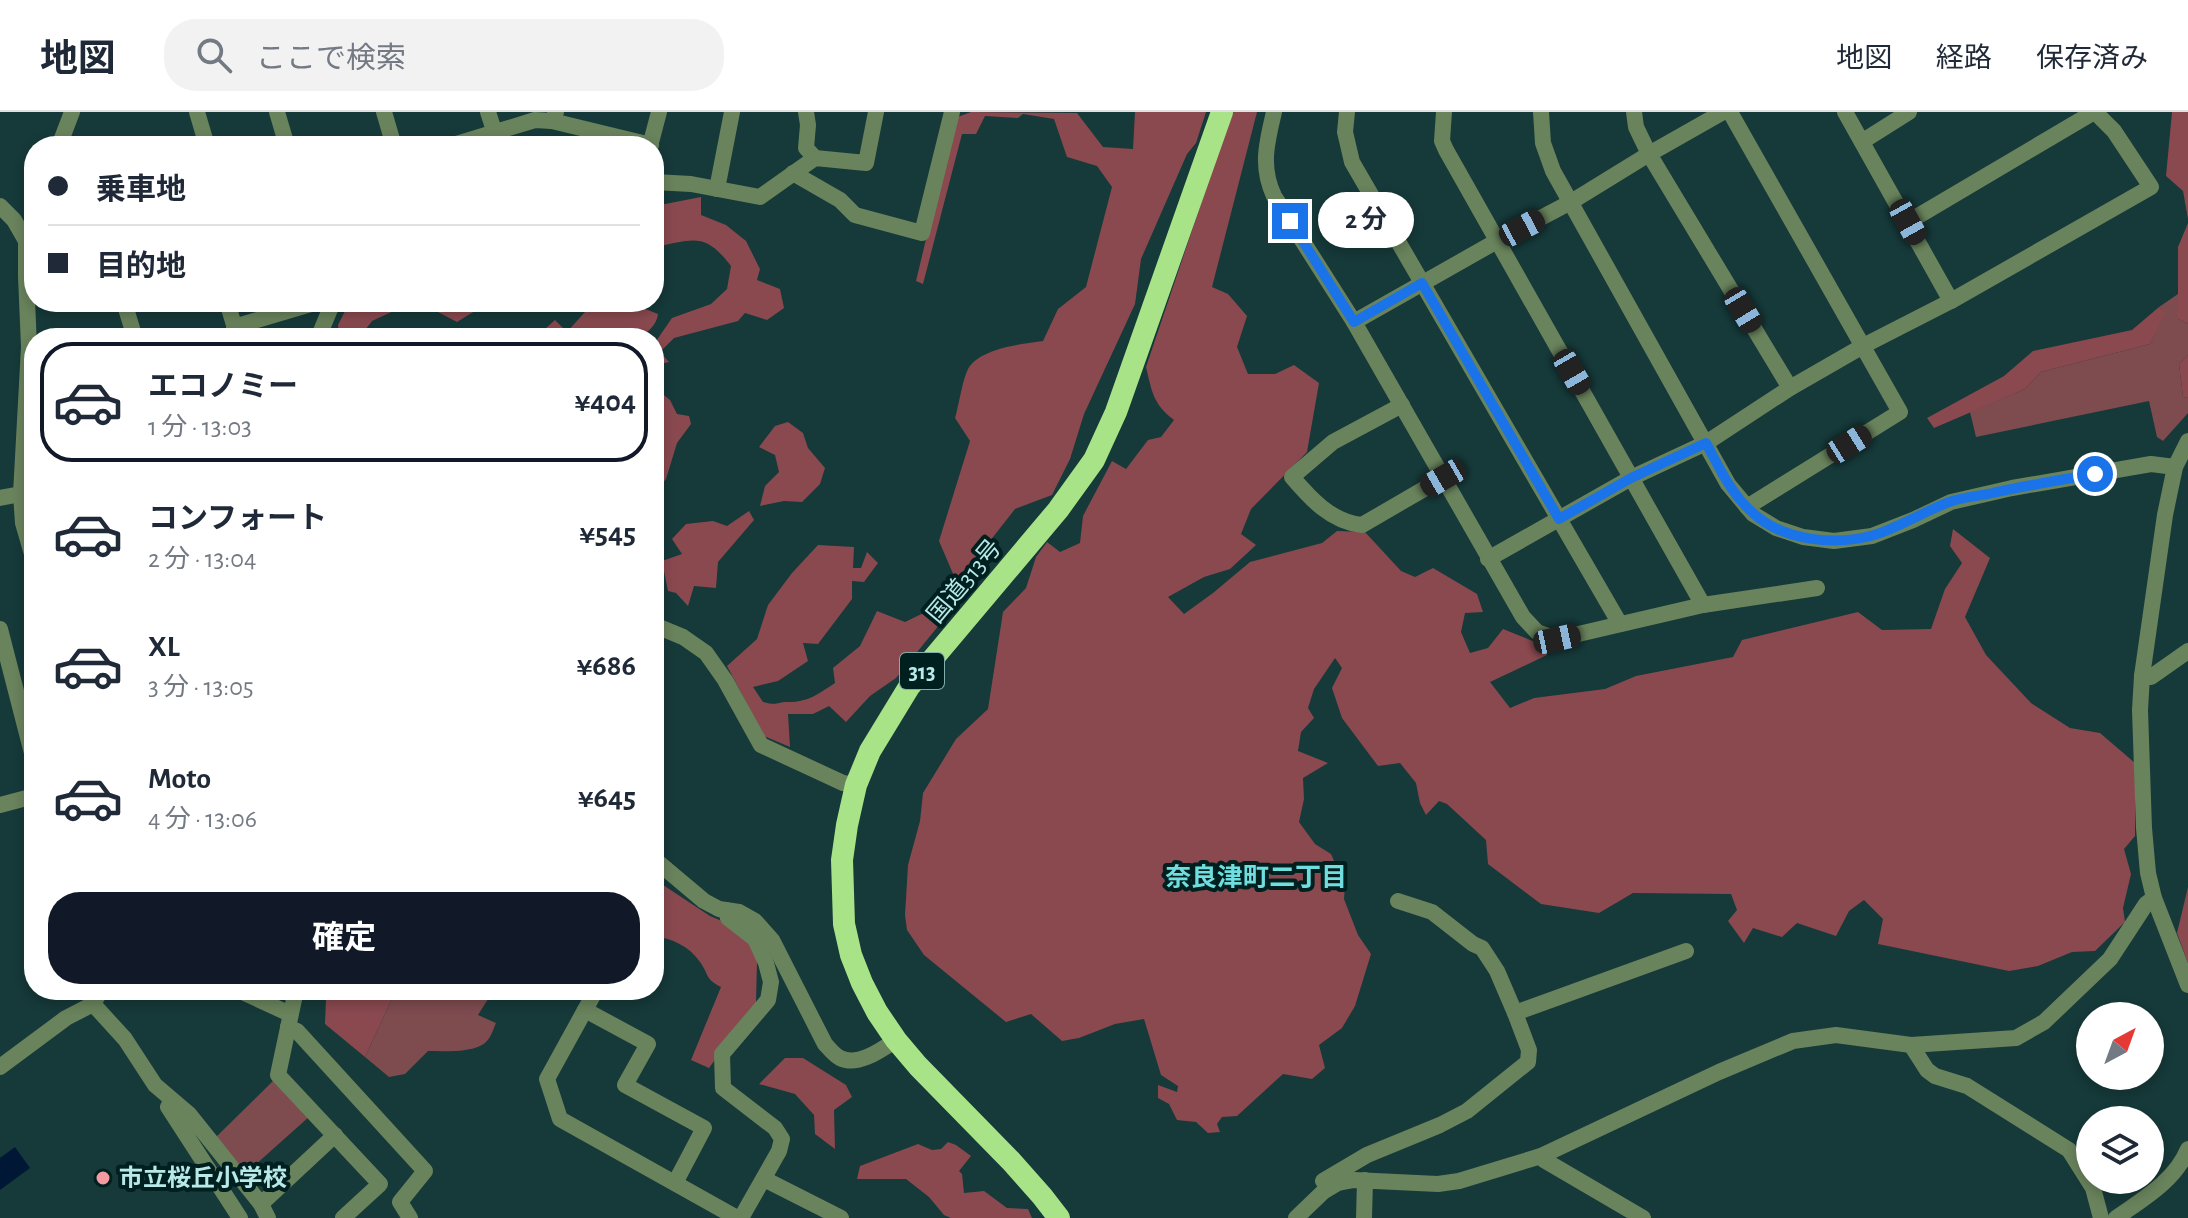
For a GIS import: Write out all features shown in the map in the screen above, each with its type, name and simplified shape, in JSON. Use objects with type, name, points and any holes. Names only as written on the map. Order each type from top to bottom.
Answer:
[{"type":"highway","name":"国道313号","points":[[1059,1218],[1011,1161],[918,1066],[877,1012],[851,955],[844,924],[842,860],[847,825],[856,785],[870,751],[909,687],[1058,510],[1094,460],[1116,412],[1222,112]]},
{"type":"street","points":[[63,136],[72,112]]},
{"type":"street","points":[[197,112],[204,136]]},
{"type":"street","points":[[277,112],[284,136]]},
{"type":"street","points":[[384,112],[391,136]]},
{"type":"street","points":[[488,112],[496,136]]},
{"type":"street","points":[[653,136],[659,112]]},
{"type":"street","points":[[717,189],[732,112]]},
{"type":"street","points":[[806,112],[806,148],[815,158]]},
{"type":"street","points":[[664,183],[691,184],[760,197],[815,158],[866,163],[876,112]]},
{"type":"street","points":[[793,173],[840,200],[855,215],[922,233],[952,112]]},
{"type":"street","points":[[1274,112],[1265,164],[1266,180],[1274,196],[1354,322],[1488,559],[1523,617],[1537,632],[1557,639],[1703,605],[1817,588]]},
{"type":"street","points":[[1347,112],[1345,132],[1352,162],[1620,624]]},
{"type":"street","points":[[1444,112],[1442,141],[1703,605]]},
{"type":"street","points":[[1541,112],[1543,143],[1553,171],[1728,484],[1753,514],[1776,528],[1803,537],[1834,541],[1872,536],[1966,498],[2151,464],[2175,467]]},
{"type":"street","points":[[1634,112],[1636,127],[1649,154],[1790,388]]},
{"type":"street","points":[[1354,322],[1571,202],[1723,112]]},
{"type":"street","points":[[1730,112],[1900,412],[1747,507]]},
{"type":"street","points":[[1845,112],[1951,301]]},
{"type":"street","points":[[1863,141],[1909,112]]},
{"type":"street","points":[[1488,559],[1631,478],[1706,443],[1790,388],[1863,346],[1951,301],[2151,187],[2114,131],[2094,112],[1908,222]]},
{"type":"street","points":[[505,136],[535,120],[554,117],[617,136]]},
{"type":"street","points":[[0,206],[14,220],[24,238]]},
{"type":"street","points":[[249,328],[291,312]]},
{"type":"street","points":[[1402,405],[1333,442],[1292,477],[1313,502],[1351,524],[1362,525],[1443,478]]},
{"type":"street","points":[[24,439],[21,494],[24,526]]},
{"type":"street","points":[[2188,441],[2175,467],[2159,554],[2140,710],[2148,873],[2154,898],[2188,985]]},
{"type":"street","points":[[0,498],[21,494]]},
{"type":"street","points":[[0,629],[24,722]]},
{"type":"street","points":[[664,629],[683,637],[706,653],[725,680],[761,745],[843,783],[856,785]]},
{"type":"street","points":[[2142,676],[2151,677],[2188,651]]},
{"type":"street","points":[[0,805],[24,799]]},
{"type":"street","points":[[664,867],[704,901],[719,909],[739,912],[755,921],[772,940],[825,1044],[839,1057],[851,1061],[877,1053],[896,1040]]},
{"type":"street","points":[[1296,1218],[1323,1192],[1338,1183],[1365,1180],[1438,1184],[1459,1181],[1541,1156],[1719,1072],[1793,1041],[1836,1035],[1911,1045],[2016,1038],[2044,1022],[2110,959],[2146,904],[2154,898]]},
{"type":"street","points":[[1285,1218],[1315,1186],[1367,1155],[1467,1111],[1528,1062],[1529,1050],[1515,1013],[1497,971],[1482,948],[1432,912],[1398,901]]},
{"type":"street","points":[[590,1000],[547,1079],[560,1119],[739,1218],[764,1179],[782,1139],[775,1128],[723,1088],[722,1054],[768,1000],[771,982],[755,939],[728,918],[726,910]]},
{"type":"street","points":[[1515,1013],[1686,951]]},
{"type":"street","points":[[0,1067],[93,1000]]},
{"type":"street","points":[[99,1000],[155,1085],[189,1114],[264,1211],[335,1135]]},
{"type":"street","points":[[255,1000],[289,1020],[425,1171],[400,1202]]},
{"type":"street","points":[[294,1000],[278,1075],[380,1184],[391,1190],[410,1218]]},
{"type":"street","points":[[585,1010],[648,1044],[625,1085],[704,1128],[675,1183]]},
{"type":"street","points":[[1911,1045],[1927,1070],[1935,1076],[1967,1086],[2069,1150],[2093,1188],[2101,1218]]},
{"type":"street","points":[[172,1100],[168,1107],[240,1218]]},
{"type":"street","points":[[2121,1214],[2168,1180],[2179,1168],[2188,1149]]},
{"type":"street","points":[[1541,1156],[1643,1218]]},
{"type":"street","points":[[764,1179],[841,1218]]},
{"type":"street","points":[[1364,1218],[1365,1180]]},
{"type":"street","points":[[343,1218],[380,1184]]},
{"type":"shaded area","points":[[971,112],[1077,113],[1103,147],[1133,149],[1135,112],[1206,112],[1196,143],[1187,154],[1141,259],[1135,304],[1084,414],[1070,459],[1052,495],[1015,509],[957,583],[939,541],[970,441],[955,418],[966,374],[974,362],[991,352],[1043,341],[1058,309],[1086,287],[1112,187],[1097,166],[1067,157],[1054,119],[1023,114],[1018,118],[985,116],[976,134],[962,134],[923,284],[916,281],[955,118]]},
{"type":"shaded area","points":[[1232,112],[1257,112],[1212,287],[1228,294],[1247,316],[1237,347],[1248,374],[1275,374],[1294,365],[1319,383],[1307,452],[1251,509],[1241,534],[1256,545],[1230,569],[1204,577],[1168,597],[1184,614],[1250,562],[1322,543],[1337,531],[1365,532],[1401,571],[1415,577],[1433,568],[1477,594],[1483,612],[1465,613],[1461,632],[1470,653],[1488,648],[1503,629],[1535,642],[1547,655],[1490,682],[1510,708],[1534,698],[1605,689],[1636,676],[1733,657],[1742,640],[1858,612],[1882,630],[1931,629],[1945,589],[1962,563],[1950,546],[1953,529],[1990,558],[1965,617],[1986,655],[2031,703],[2070,728],[2100,733],[2135,763],[2135,836],[2124,849],[2131,874],[2123,908],[2125,922],[2095,951],[2072,952],[2038,966],[2009,971],[1878,944],[1883,919],[1864,900],[1849,911],[1836,936],[1797,923],[1782,937],[1753,928],[1744,943],[1728,921],[1737,910],[1731,894],[1633,893],[1599,913],[1541,904],[1488,864],[1486,840],[1447,804],[1439,801],[1426,815],[1416,783],[1400,763],[1378,766],[1342,718],[1332,688],[1342,668],[1335,658],[1314,689],[1308,708],[1314,718],[1301,732],[1298,751],[1328,763],[1303,778],[1304,799],[1299,822],[1315,844],[1331,854],[1345,886],[1344,899],[1358,935],[1371,954],[1355,1006],[1342,1028],[1319,1045],[1325,1068],[1312,1079],[1283,1074],[1237,1116],[1222,1117],[1217,1124],[1220,1132],[1208,1133],[1196,1122],[1177,1120],[1169,1104],[1158,1098],[1158,1085],[1177,1092],[1178,1086],[1161,1075],[1144,1019],[1115,1024],[1062,1041],[1031,1014],[1006,1022],[924,955],[907,930],[905,915],[908,865],[920,821],[923,793],[956,739],[988,709],[1003,612],[1026,588],[1036,557],[1047,542],[1060,552],[1080,543],[1083,516],[1112,461],[1126,469],[1148,440],[1161,437],[1174,420],[1157,403],[1146,367]]},
{"type":"shaded area","points":[[2172,112],[2188,112],[2188,219],[2183,191],[2166,176]]},
{"type":"shaded area","points":[[701,197],[701,215],[726,225],[746,241],[760,269],[757,280],[780,289],[784,308],[767,320],[745,313],[738,321],[674,338],[664,348],[664,330],[672,318],[711,304],[727,289],[731,266],[705,243],[689,241],[664,245],[664,204]]},
{"type":"shaded area","points":[[2188,223],[2188,324],[2178,319],[2178,247]]},
{"type":"shaded area","points":[[2178,294],[2178,319],[2188,324],[2188,355],[2179,364],[2183,397],[2188,398],[2188,413],[2163,441],[2157,437],[2149,401],[1976,437],[1970,412],[2025,389],[2041,372],[2150,344],[2165,312],[2159,307]]},
{"type":"shaded area","points":[[2159,307],[2166,312],[2150,344],[2041,372],[2025,389],[1934,428],[1927,418],[2004,376],[2033,351],[2132,330]]},
{"type":"shaded area","points":[[344,312],[391,312],[372,321],[367,328],[338,328]]},
{"type":"shaded area","points":[[438,312],[473,312],[457,322]]},
{"type":"shaded area","points":[[585,312],[658,314],[651,328],[571,328]]},
{"type":"shaded area","points":[[555,320],[563,328],[546,328]]},
{"type":"shaded area","points":[[2188,355],[2188,398],[2183,397],[2179,364]]},
{"type":"shaded area","points":[[664,395],[677,414],[689,416],[691,424],[677,443],[664,481]]},
{"type":"shaded area","points":[[788,422],[803,433],[808,448],[825,468],[820,484],[802,502],[784,501],[760,506],[765,486],[779,472],[775,455],[759,447],[775,426]]},
{"type":"shaded area","points":[[749,511],[754,520],[718,562],[716,588],[694,586],[688,606],[676,593],[668,591],[664,560],[682,554],[672,539],[686,524],[713,521],[727,526]]},
{"type":"shaded area","points":[[818,545],[854,547],[853,568],[861,568],[867,552],[878,563],[864,582],[852,581],[852,599],[818,644],[803,643],[808,661],[778,681],[753,687],[763,702],[802,701],[835,683],[833,668],[860,646],[877,611],[905,622],[940,605],[944,619],[896,678],[870,696],[846,722],[829,706],[813,714],[788,714],[790,747],[764,736],[727,666],[757,639],[768,605]]},
{"type":"shaded area","points":[[664,886],[710,916],[729,924],[751,945],[757,961],[756,1003],[709,1068],[691,1060],[721,987],[710,979],[696,956],[674,941],[664,938]]},
{"type":"shaded area","points":[[2188,887],[2188,963],[2177,933]]},
{"type":"shaded area","points":[[326,1000],[391,1000],[365,1057],[325,1024]]},
{"type":"shaded area","points":[[391,1000],[487,1000],[478,1015],[496,1023],[485,1043],[463,1050],[428,1051],[405,1074],[389,1077],[365,1057]]},
{"type":"shaded area","points":[[785,1058],[803,1058],[846,1085],[852,1097],[834,1110],[835,1149],[815,1134],[814,1115],[795,1094],[759,1084]]},
{"type":"shaded area","points":[[275,1079],[310,1116],[246,1173],[216,1137]]},
{"type":"shaded area","points":[[948,1142],[971,1156],[959,1171],[964,1193],[984,1191],[1007,1208],[1028,1209],[1032,1218],[951,1218],[906,1179],[857,1179],[860,1166],[918,1144],[932,1150],[941,1149]]},
{"type":"water","points":[[15,1147],[30,1168],[0,1190],[0,1158]]},
{"type":"place","name":"市立桜丘小学校","points":[[103,1178]]},
{"type":"district","name":"奈良津町二丁目","points":[[1256,877]]},
{"type":"route","points":[[1290,221],[1354,322],[1422,283],[1559,519],[1631,478],[1706,443],[1728,484],[1753,514],[1776,528],[1803,537],[1834,541],[1872,536],[1951,502],[2095,474]]}]
